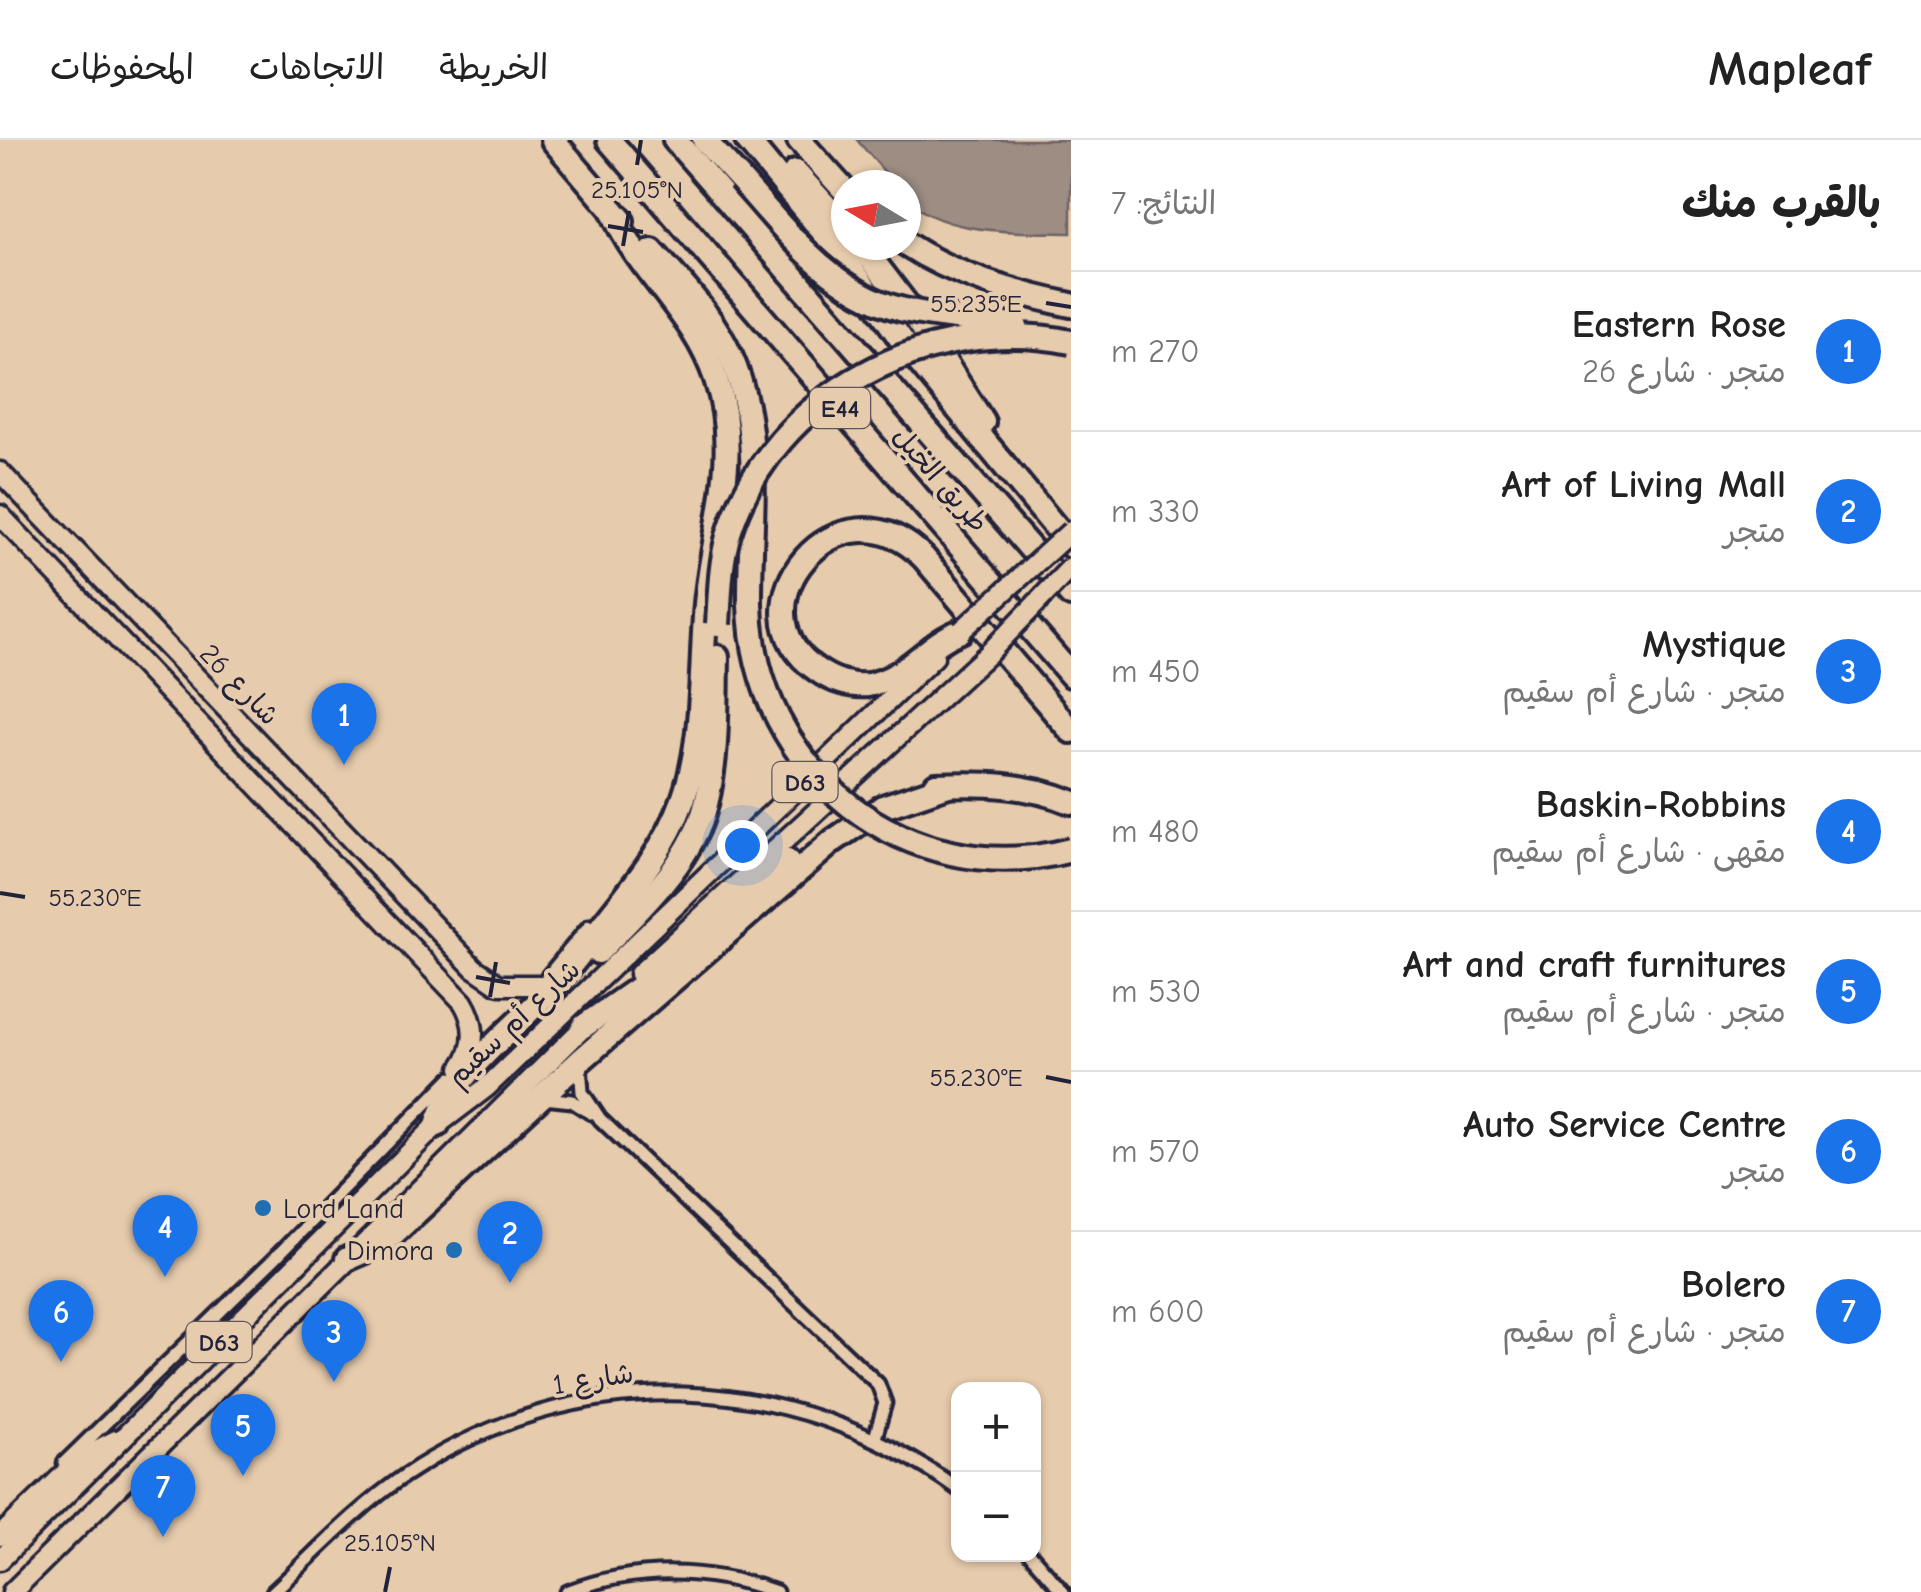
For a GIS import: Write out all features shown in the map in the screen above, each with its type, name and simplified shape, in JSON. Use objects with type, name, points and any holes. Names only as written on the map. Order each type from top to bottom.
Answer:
[{"type":"highway","points":[[554,140],[613,212],[708,316],[736,368],[745,394],[753,448],[750,604],[754,652],[774,714],[808,766],[852,808],[895,834],[950,852],[1008,858],[1071,850]]},
{"type":"highway","name":"طريق الخيل","points":[[609,140],[1071,675]]},
{"type":"highway","name":"طريق الخيل","points":[[675,140],[1071,595]]},
{"type":"highway","points":[[704,140],[808,254],[840,280],[872,298],[905,310],[1012,326],[1062,340]]},
{"type":"highway","points":[[714,140],[740,179]]},
{"type":"highway","points":[[747,140],[828,237],[904,345],[1071,546]]},
{"type":"highway","points":[[766,140],[831,211]]},
{"type":"highway","points":[[799,140],[831,175]]},
{"type":"highway","points":[[442,1121],[456,1088],[571,965],[654,858],[682,803],[694,754],[706,604],[727,481],[728,438],[721,396],[706,354],[681,310],[625,238],[613,212]]},
{"type":"highway","points":[[921,253],[979,280],[1070,305]]},
{"type":"highway","points":[[872,260],[913,313],[1030,488],[1039,508]]},
{"type":"highway","points":[[442,1121],[462,1090],[637,911],[687,847],[701,819],[709,784],[716,710],[723,556],[736,516],[768,458],[814,408],[860,375],[917,350],[974,340],[1062,340]]},
{"type":"highway","points":[[961,631],[938,642],[890,678],[871,684],[847,684],[815,669],[795,646],[786,620],[788,590],[800,562],[831,537],[862,530],[894,536],[924,558],[1071,731]]},
{"type":"highway","points":[[584,1026],[637,989],[808,843],[848,813],[891,792],[983,783],[1020,786],[1071,802]]},
{"type":"highway","points":[[347,1259],[392,1235],[581,1060],[844,832],[897,801],[948,785]]},
{"type":"main road","name":"شارع 26","points":[[0,472],[481,974],[506,986],[541,985]]},
{"type":"main road","name":"شارع 26","points":[[3,518],[463,1002],[474,1030],[471,1050],[460,1068]]},
{"type":"main road","points":[[3,518],[31,539],[52,526]]},
{"type":"main road","name":"شارع أم سقيم","points":[[0,1560],[442,1121],[514,1061],[961,631],[1071,531]]},
{"type":"main road","name":"شارع أم سقيم","points":[[12,1592],[584,1026],[988,654],[1071,567]]},
{"type":"main road","points":[[282,813],[309,823],[322,810]]},
{"type":"main road","points":[[0,1536],[86,1454],[126,1435]]},
{"type":"street","points":[[0,1527],[276,1258],[541,985],[620,889],[654,858]]},
{"type":"street","points":[[581,1060],[582,1092],[600,1119]]},
{"type":"street","points":[[540,1098],[572,1101],[600,1119],[878,1384],[885,1404],[875,1438]]},
{"type":"street","name":"شارع 1","points":[[273,1592],[361,1510],[406,1475],[488,1431],[550,1410],[622,1396],[718,1395],[804,1411],[875,1438],[951,1484]]},
{"type":"street","points":[[1037,1562],[1062,1592]]},
{"type":"street","points":[[568,1592],[609,1579],[663,1572],[716,1576],[776,1592]]},
{"type":"shaded area","points":[[857,140],[1071,140],[1071,233],[983,229],[939,219],[921,210],[921,170],[883,170]]},
{"type":"place","name":"Eastern Rose","points":[[344,765]]},
{"type":"place","name":"Lord Land","points":[[263,1208]]},
{"type":"place","name":"Dimora","points":[[454,1250]]},
{"type":"place","name":"Baskin-Robbins","points":[[165,1277]]},
{"type":"place","name":"Art of Living Mall","points":[[510,1283]]},
{"type":"place","name":"Auto Service Centre","points":[[61,1362]]},
{"type":"place","name":"Mystique","points":[[334,1382]]},
{"type":"place","name":"Art and craft furnitures","points":[[243,1476]]},
{"type":"place","name":"Bolero","points":[[163,1537]]}]
